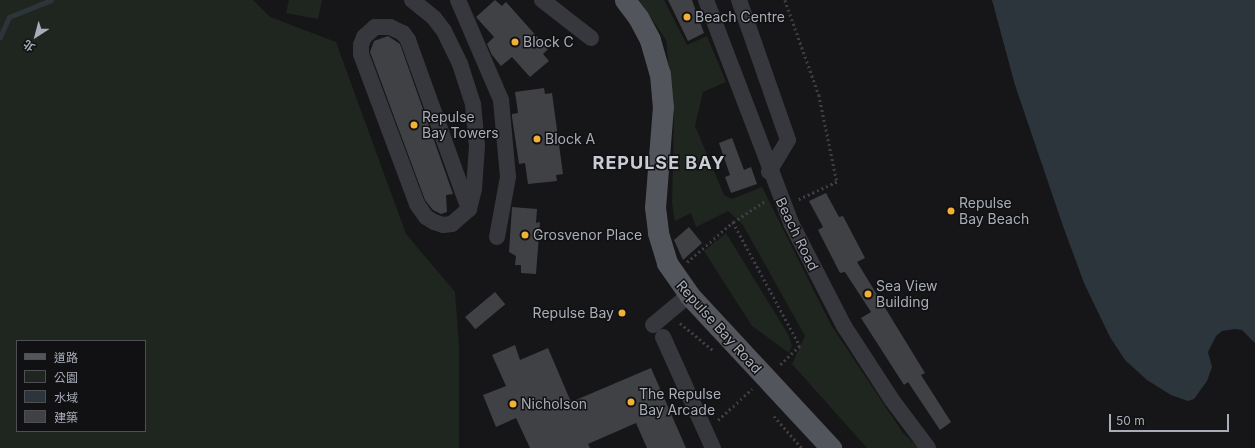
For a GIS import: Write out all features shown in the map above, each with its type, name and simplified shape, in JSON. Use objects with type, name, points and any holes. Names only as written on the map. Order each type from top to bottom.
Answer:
[{"type":"main road","name":"Repulse Bay Road","points":[[625,0],[638,18],[650,40],[660,74],[663,106],[655,185],[656,220],[667,263],[688,295],[831,448]]},
{"type":"street","points":[[412,0],[434,18],[444,31],[467,84],[476,125],[477,168],[469,209],[452,224],[443,226],[426,217],[417,204],[362,54],[361,45],[364,37],[375,27],[390,27],[403,33],[408,40],[469,209]]},
{"type":"street","points":[[458,0],[501,100],[508,177],[497,237]]},
{"type":"street","points":[[542,0],[591,38]]},
{"type":"street","name":"Beach Road","points":[[706,0],[769,172],[791,223],[844,326],[892,400],[928,448]]},
{"type":"street","points":[[739,0],[788,140],[769,172]]},
{"type":"street","points":[[688,295],[658,331],[713,448]]},
{"type":"path","points":[[785,0],[819,95],[837,182],[797,200]]},
{"type":"path","points":[[702,248],[733,222],[765,201]]},
{"type":"path","points":[[733,222],[800,346],[781,365]]},
{"type":"path","points":[[675,324],[682,323],[715,352]]},
{"type":"path","points":[[705,432],[755,386],[759,392]]},
{"type":"path","points":[[770,409],[802,448]]},
{"type":"green space","points":[[0,0],[253,0],[270,17],[336,42],[406,234],[455,292],[459,346],[459,448],[0,448]]},
{"type":"green space","points":[[289,0],[322,0],[318,19],[286,13]]},
{"type":"green space","points":[[639,0],[664,0],[687,45],[707,36],[726,82],[703,92],[695,126],[724,195],[732,199],[762,187],[831,325],[903,433],[919,448],[867,448],[792,364],[805,336],[743,225],[728,211],[696,227],[691,213],[675,221],[672,203],[674,115],[666,40]]},
{"type":"green space","points":[[726,233],[789,336],[792,346],[789,353],[752,326],[704,251]]},
{"type":"water","points":[[992,0],[1255,0],[1255,343],[1242,330],[1235,329],[1222,331],[1216,336],[1208,352],[1212,367],[1207,381],[1194,399],[1188,401],[1171,395],[1147,380],[1125,360],[1110,337],[1084,283],[1063,226],[1015,85]]},
{"type":"building","name":"Block C","points":[[495,0],[502,6],[506,2],[548,49],[543,54],[549,61],[530,77],[512,57],[501,66],[492,55],[487,44],[494,37],[476,17]]},
{"type":"building","name":"Beach Centre","points":[[668,0],[692,0],[704,33],[688,41]]},
{"type":"building","name":"Repulse Bay Towers","points":[[388,36],[400,44],[453,194],[446,195],[447,212],[441,214],[433,210],[425,200],[370,52],[374,41]]},
{"type":"building","name":"Block A","points":[[544,88],[545,94],[552,93],[563,174],[556,175],[557,181],[528,184],[525,163],[519,164],[512,117],[512,114],[518,113],[515,92]]},
{"type":"building","points":[[732,138],[744,170],[751,167],[757,184],[731,193],[725,177],[730,175],[719,143]]},
{"type":"building","name":"Sea View Building","points":[[826,193],[839,217],[843,216],[865,258],[857,262],[925,373],[921,375],[951,422],[940,430],[908,382],[904,385],[861,318],[871,312],[845,272],[840,273],[818,230],[823,227],[809,201]]},
{"type":"building","name":"Grosvenor Place","points":[[512,207],[537,209],[536,223],[540,222],[536,274],[521,273],[521,265],[515,265],[516,256],[509,252]]},
{"type":"building","points":[[689,227],[702,243],[683,260],[674,240]]},
{"type":"building","points":[[495,292],[505,304],[475,329],[465,317]]},
{"type":"building","points":[[515,345],[520,360],[548,348],[571,402],[651,368],[686,448],[647,448],[636,423],[588,444],[590,448],[530,448],[516,418],[496,427],[483,395],[506,386],[492,355]]},
{"type":"waterway","points":[[0,37],[9,17],[51,0]]},
{"type":"place","name":"Beach Centre","points":[[687,17]]},
{"type":"place","name":"Block C","points":[[515,42]]},
{"type":"place","name":"Repulse Bay Towers","points":[[414,125]]},
{"type":"place","name":"Block A","points":[[537,139]]},
{"type":"place","name":"Repulse Bay Beach","points":[[951,211]]},
{"type":"place","name":"Grosvenor Place","points":[[525,235]]},
{"type":"place","name":"Sea View Building","points":[[868,294]]},
{"type":"place","name":"Repulse Bay","points":[[622,313]]},
{"type":"place","name":"The Repulse Bay Arcade","points":[[631,402]]},
{"type":"place","name":"Nicholson","points":[[513,404]]},
{"type":"district","name":"REPULSE BAY","points":[[659,163]]}]
